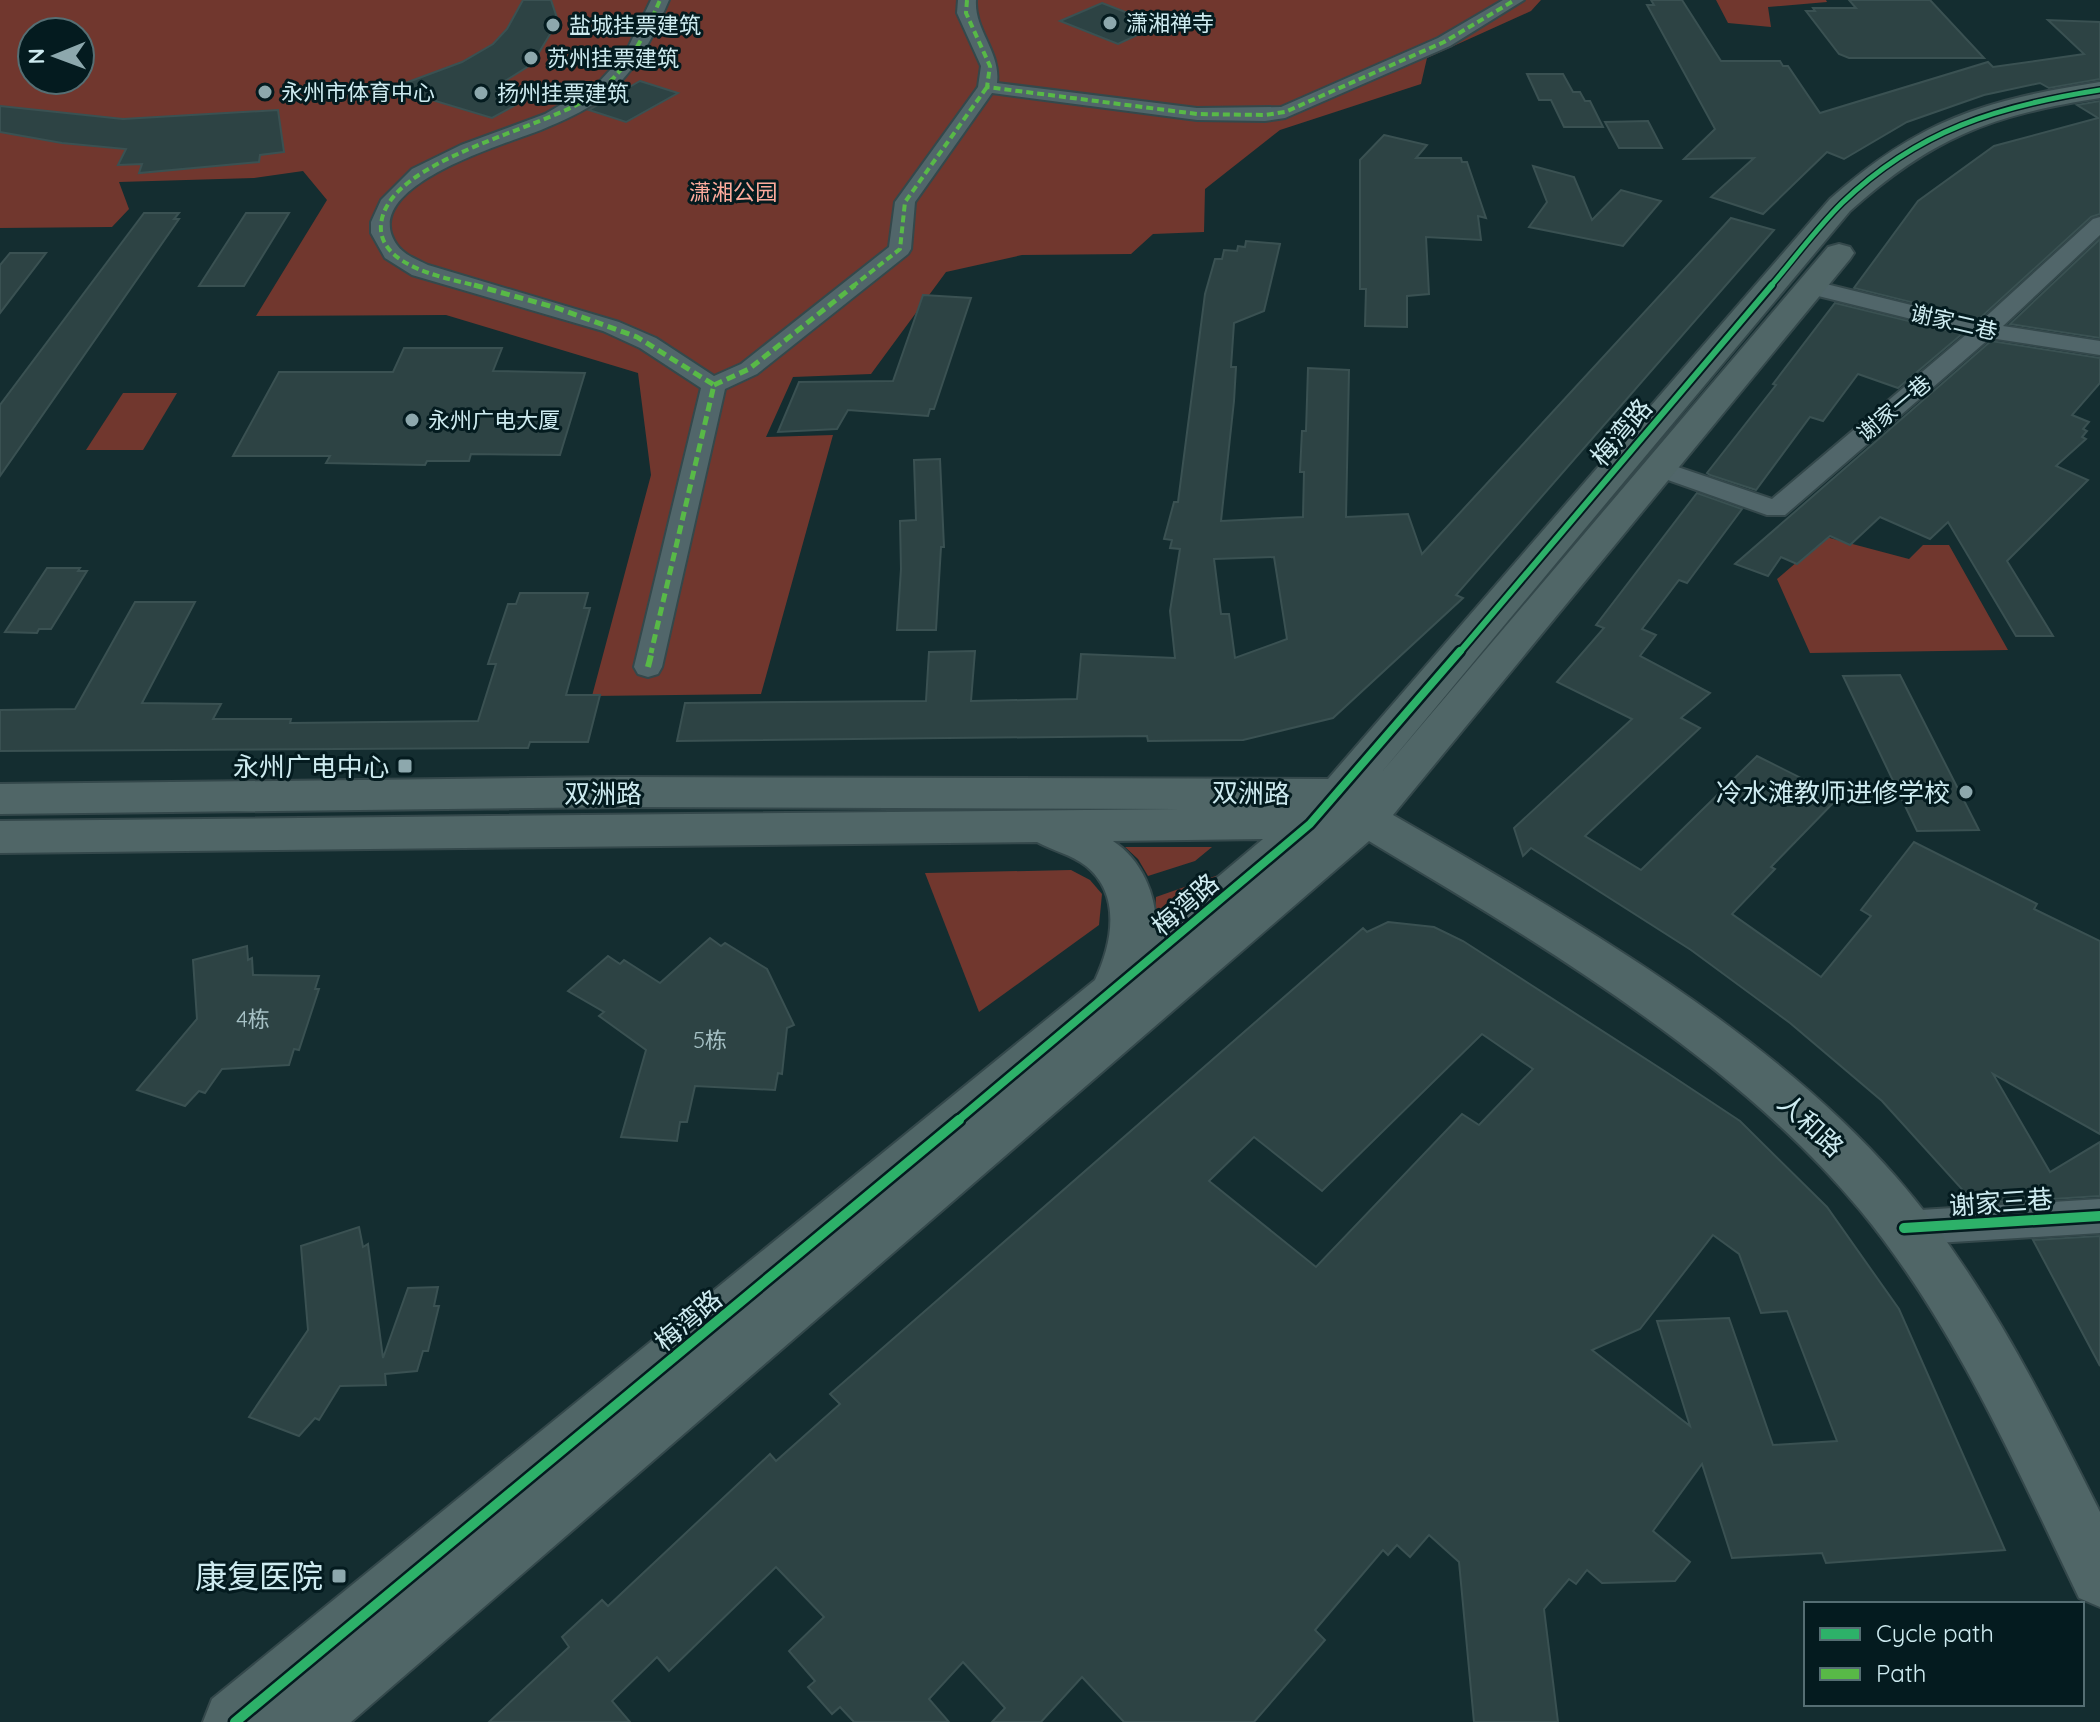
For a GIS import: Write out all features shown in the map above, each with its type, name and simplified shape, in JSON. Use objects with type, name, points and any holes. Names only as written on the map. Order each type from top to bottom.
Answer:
[{"type":"street","points":[[660,0],[639,50],[611,82],[571,110],[429,167],[404,184],[388,202],[382,224],[383,234],[385,244],[399,258],[420,270],[607,325],[663,349],[688,373],[714,385],[749,369],[900,249],[905,202],[987,87],[990,66],[966,13],[967,0]]},
{"type":"street","points":[[987,87],[1197,114],[1265,115],[1285,112],[1444,42],[1515,0]]},
{"type":"street","name":"梅湾路","points":[[235,1722],[1112,993],[1338,813],[1824,224],[1863,183],[1912,146],[1962,122],[2028,103],[2100,90]]},
{"type":"street","name":"梅湾路","points":[[302,1722],[1338,813],[1660,469],[1893,190],[1942,153],[1968,139],[2017,121],[2100,104]]},
{"type":"street","name":"谢家一巷","points":[[1660,469],[1776,509],[1985,330],[2100,223]]},
{"type":"street","name":"谢家二巷","points":[[1810,287],[1985,330],[2100,348]]},
{"type":"street","points":[[648,667],[714,385]]},
{"type":"street","name":"双洲路","points":[[0,799],[882,811],[1338,813]]},
{"type":"street","name":"双洲路","points":[[0,837],[882,811],[1031,827],[1338,813]]},
{"type":"street","name":"人和路","points":[[1338,813],[1597,961],[1723,1049],[1825,1134],[1940,1276],[1992,1361],[2100,1577]]},
{"type":"street","points":[[1031,827],[1089,845],[1107,859],[1131,891],[1135,922],[1132,947],[1112,993]]},
{"type":"street","name":"谢家三巷","points":[[1904,1228],[2100,1216]]},
{"type":"green space","name":"潇湘公园","points":[[0,0],[1541,0],[1531,11],[1427,58],[1421,84],[1280,130],[1205,189],[1204,232],[1153,234],[1131,254],[1022,255],[946,272],[871,374],[793,377],[766,437],[833,435],[761,694],[592,696],[651,475],[638,373],[446,315],[256,316],[327,200],[303,171],[254,178],[119,182],[129,209],[112,227],[0,228]]},
{"type":"green space","points":[[1716,0],[1827,2],[1768,7],[1771,27],[1728,23]]},
{"type":"green space","points":[[123,393],[177,393],[143,450],[86,450]]},
{"type":"green space","points":[[1826,537],[1909,559],[1923,545],[1949,545],[2008,650],[1810,653],[1777,579]]},
{"type":"green space","points":[[1125,847],[1212,847],[1195,861],[1148,876],[1138,859]]},
{"type":"green space","points":[[1071,870],[1090,880],[1102,894],[1099,925],[979,1012],[925,873]]},
{"type":"green space","points":[[1227,872],[1154,933],[1156,897]]},
{"type":"building","points":[[523,0],[551,0],[558,21],[532,64],[497,86],[532,96],[492,118],[392,88],[462,62],[493,44],[507,29]]},
{"type":"building","points":[[1651,0],[1682,0],[1721,61],[1780,61],[1783,66],[1788,66],[1820,113],[1988,62],[1993,67],[2084,54],[2048,20],[2100,22],[2100,79],[2049,88],[2040,83],[1984,95],[1907,122],[1844,159],[1827,152],[1763,214],[1711,197],[1754,158],[1684,159],[1715,129],[1647,5],[1654,5]]},
{"type":"building","points":[[1849,0],[1930,0],[1984,58],[1849,58],[1839,54],[1806,11],[1815,11],[1813,8],[1856,8]]},
{"type":"building","name":"潇湘禅寺","points":[[1102,3],[1159,25],[1118,44],[1060,21]]},
{"type":"building","points":[[1527,74],[1563,74],[1573,92],[1580,92],[1585,101],[1590,101],[1603,127],[1564,127],[1551,100],[1539,100]]},
{"type":"building","points":[[640,81],[678,93],[626,122],[589,110]]},
{"type":"building","points":[[2100,101],[2100,214],[2091,217],[1979,319],[1854,288],[1918,201],[1994,146],[2098,118],[2077,105]]},
{"type":"building","points":[[0,106],[123,119],[278,110],[284,152],[260,155],[259,162],[139,173],[142,164],[118,165],[126,149],[62,143],[0,132]]},
{"type":"building","points":[[1648,121],[1662,148],[1619,148],[1605,122]]},
{"type":"building","points":[[1384,135],[1427,145],[1416,158],[1461,158],[1462,162],[1467,162],[1486,218],[1478,216],[1481,240],[1426,237],[1429,294],[1407,296],[1407,327],[1365,326],[1366,289],[1360,289],[1360,160]]},
{"type":"building","points":[[1533,166],[1574,177],[1592,220],[1621,190],[1661,201],[1623,246],[1529,227],[1547,202]]},
{"type":"building","points":[[144,213],[179,213],[174,219],[179,219],[0,476],[0,405]]},
{"type":"building","points":[[246,213],[289,213],[244,286],[199,286]]},
{"type":"building","points":[[1731,218],[1774,230],[1456,595],[1463,598],[1333,718],[1243,740],[1148,741],[1147,736],[677,741],[685,703],[926,701],[929,652],[975,651],[971,701],[1077,699],[1081,654],[1175,658],[1170,611],[1180,549],[1170,548],[1172,540],[1164,539],[1174,502],[1178,502],[1205,294],[1215,259],[1222,259],[1224,250],[1237,251],[1238,246],[1245,247],[1246,241],[1280,244],[1264,311],[1234,323],[1231,367],[1236,367],[1234,401],[1221,521],[1303,517],[1304,472],[1300,472],[1302,431],[1306,431],[1308,368],[1349,370],[1346,517],[1408,514],[1422,554]],"holes":[[[1274,557],[1287,639],[1235,658],[1229,614],[1221,614],[1214,559]]]},
{"type":"building","points":[[2100,239],[2100,338],[2010,324]]},
{"type":"building","points":[[10,253],[46,253],[0,313],[0,265]]},
{"type":"building","points":[[923,295],[971,298],[934,409],[930,409],[928,416],[848,410],[837,429],[778,432],[799,382],[893,381]]},
{"type":"building","points":[[1835,303],[1962,334],[1898,388],[1858,374],[1823,421],[1810,417],[1756,490],[1707,473],[1776,385],[1773,384]]},
{"type":"building","points":[[1991,341],[2100,358],[2100,383],[2072,415],[2089,422],[2083,429],[2087,431],[2082,437],[2086,439],[2056,466],[2088,480],[2007,561],[2053,636],[2016,636],[1948,522],[1930,539],[1880,517],[1850,545],[1830,536],[1797,564],[1781,557],[1768,576],[1735,564]]},
{"type":"building","name":"永州广电大厦","points":[[404,348],[502,348],[493,371],[585,373],[560,455],[471,454],[469,461],[427,461],[425,465],[326,463],[330,456],[233,456],[279,372],[393,372]]},
{"type":"building","points":[[940,459],[944,547],[941,547],[936,630],[897,630],[900,521],[916,520],[914,460]]},
{"type":"building","points":[[1697,493],[1742,509],[1687,583],[1679,580],[1642,629],[1656,635],[1640,656],[1710,693],[1681,718],[1700,728],[1585,836],[1641,870],[1757,756],[1839,797],[1771,867],[1775,869],[1732,914],[1821,977],[1871,916],[1861,910],[1914,842],[2037,904],[2034,909],[2100,941],[2100,1134],[1993,1074],[2050,1172],[2100,1142],[2100,1196],[2006,1202],[1977,1201],[1969,1197],[1882,1101],[1790,1023],[1691,950],[1531,848],[1523,856],[1514,828],[1632,719],[1557,682],[1604,628],[1596,625]]},
{"type":"building","points":[[47,568],[80,568],[78,571],[87,571],[51,629],[39,629],[37,633],[5,632]]},
{"type":"building","points":[[520,593],[588,593],[584,608],[590,608],[566,695],[600,695],[588,742],[530,742],[528,748],[0,751],[0,710],[75,709],[135,602],[195,602],[142,703],[221,704],[213,719],[291,719],[290,723],[478,721],[496,664],[488,664],[508,604],[516,604]]},
{"type":"building","points":[[1900,675],[1979,830],[1917,831],[1843,676]]},
{"type":"building","points":[[1388,922],[1434,927],[1463,941],[1740,1121],[1827,1207],[1899,1309],[2005,1550],[1826,1563],[1822,1553],[1732,1558],[1702,1464],[1653,1531],[1690,1562],[1675,1581],[1602,1583],[1587,1570],[1576,1584],[1569,1579],[1544,1609],[1558,1722],[1474,1722],[1459,1562],[1429,1535],[1410,1557],[1397,1545],[1388,1555],[1383,1550],[1315,1630],[1325,1640],[1254,1722],[1124,1722],[1082,1677],[1041,1722],[992,1722],[1005,1708],[963,1662],[929,1699],[949,1722],[854,1722],[840,1707],[832,1714],[808,1687],[815,1681],[789,1651],[824,1617],[776,1567],[669,1671],[657,1657],[612,1701],[630,1722],[489,1722],[569,1647],[562,1637],[602,1600],[608,1606],[770,1454],[776,1461],[840,1404],[830,1394],[1363,928],[1367,932]],"holes":[[[1482,1034],[1533,1069],[1479,1125],[1462,1114],[1316,1267],[1209,1181],[1254,1137],[1322,1191]],[[1713,1235],[1739,1254],[1761,1313],[1787,1311],[1837,1441],[1773,1445],[1729,1318],[1657,1321],[1690,1426],[1592,1350],[1640,1329]]]},
{"type":"building","points":[[710,938],[721,946],[725,943],[767,969],[794,1025],[787,1028],[782,1074],[778,1073],[775,1090],[695,1086],[687,1122],[680,1122],[677,1141],[621,1137],[646,1050],[599,1016],[604,1012],[568,991],[608,956],[620,964],[624,960],[660,983]]},
{"type":"building","points":[[247,946],[248,960],[252,958],[253,975],[319,976],[315,989],[319,989],[299,1050],[294,1049],[289,1065],[222,1069],[205,1093],[199,1091],[185,1106],[137,1090],[197,1019],[193,960]]},
{"type":"building","points":[[359,1227],[363,1247],[368,1244],[383,1358],[408,1288],[438,1287],[434,1306],[439,1306],[428,1351],[423,1351],[417,1371],[385,1374],[386,1385],[340,1386],[319,1420],[315,1418],[299,1436],[249,1417],[308,1330],[301,1246]]},
{"type":"building","points":[[2100,1236],[2100,1366],[2033,1240]]},
{"type":"marked path","points":[[648,667],[714,385],[693,375],[648,343],[611,326],[420,270],[389,249],[381,233],[381,222],[391,200],[409,181],[428,168],[572,109],[604,87],[616,77],[633,54],[660,0]]},
{"type":"marked path","points":[[967,0],[966,13],[990,66],[987,87],[1197,114],[1265,115],[1285,112],[1444,42],[1515,0]]},
{"type":"marked path","points":[[714,385],[749,369],[900,249],[905,202],[987,87]]},
{"type":"cycle path","points":[[235,1722],[1112,993],[1310,824],[1339,794],[1840,205],[1870,178],[1929,138],[1959,124],[2024,104],[2100,90]]},
{"type":"cycle path","points":[[1904,1228],[2100,1216]]},
{"type":"place","name":"潇湘禅寺","points":[[1110,23]]},
{"type":"place","name":"盐城挂票建筑","points":[[553,25]]},
{"type":"place","name":"苏州挂票建筑","points":[[531,58]]},
{"type":"place","name":"永州市体育中心","points":[[265,92]]},
{"type":"place","name":"扬州挂票建筑","points":[[481,93]]},
{"type":"place","name":"永州广电大厦","points":[[412,420]]},
{"type":"place","name":"永州广电中心","points":[[405,766]]},
{"type":"place","name":"冷水滩教师进修学校","points":[[1966,792]]},
{"type":"place","name":"康复医院","points":[[339,1576]]}]
